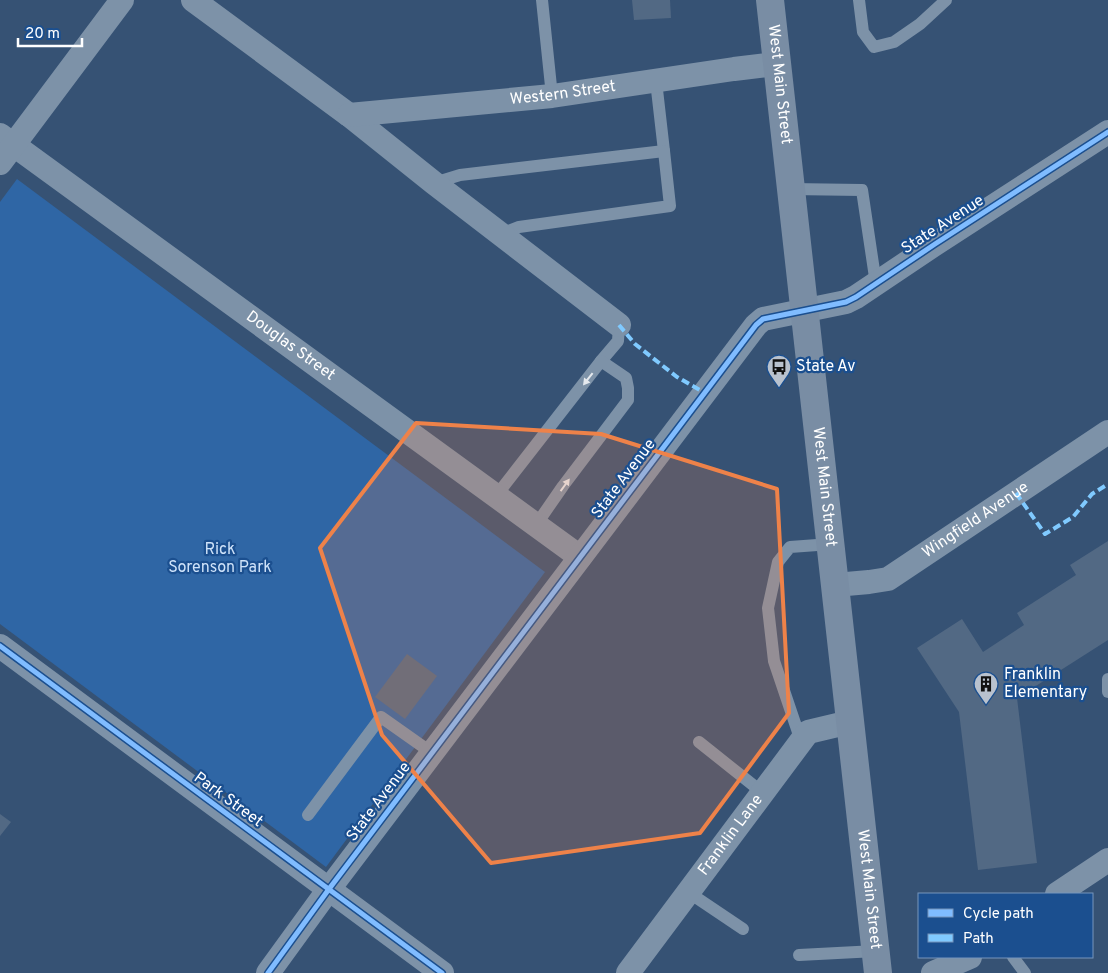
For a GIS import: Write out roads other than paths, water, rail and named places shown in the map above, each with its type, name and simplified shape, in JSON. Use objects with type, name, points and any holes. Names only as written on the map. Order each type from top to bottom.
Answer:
[{"type":"main road","name":"West Main Street","points":[[770,0],[877,962]]},
{"type":"street","points":[[0,164],[7,140],[122,0]]},
{"type":"street","points":[[193,0],[349,115],[619,325]]},
{"type":"street","name":"Western Street","points":[[349,115],[552,96],[776,64]]},
{"type":"street","name":"State Avenue","points":[[268,973],[329,889],[756,325],[763,319],[846,302],[856,297],[1108,132]]},
{"type":"street","name":"Douglas Street","points":[[7,140],[580,557]]},
{"type":"street","name":"Wingfield Avenue","points":[[835,585],[888,579],[1108,432]]},
{"type":"street","name":"Park Street","points":[[0,646],[442,973]]},
{"type":"street","name":"Franklin Lane","points":[[628,973],[808,732],[850,722]]},
{"type":"street","points":[[1058,893],[1108,860]]},
{"type":"street","points":[[933,973],[968,958]]},
{"type":"lane","points":[[542,0],[552,96]]},
{"type":"lane","points":[[859,0],[863,32],[874,47],[894,42],[920,24],[946,0]]},
{"type":"lane","points":[[500,234],[519,226],[670,206],[656,81]]},
{"type":"lane","points":[[434,182],[460,175],[664,151]]},
{"type":"lane","points":[[790,189],[862,190],[876,284]]},
{"type":"lane","points":[[496,496],[618,341],[619,325]]},
{"type":"lane","points":[[536,524],[628,400],[626,378],[601,361]]},
{"type":"lane","points":[[801,741],[774,661],[768,608],[778,562],[790,547],[830,544]]},
{"type":"lane","points":[[1108,679],[1108,692]]},
{"type":"lane","points":[[308,815],[381,717],[432,753]]},
{"type":"lane","points":[[699,742],[763,793]]},
{"type":"lane","points":[[688,892],[743,928]]},
{"type":"lane","points":[[799,955],[877,962]]},
{"type":"lane","points":[[1014,958],[1025,973]]},
{"type":"place","name":"State Av","points":[[779,388]]},
{"type":"place","name":"Franklin Elementary","points":[[986,705]]},
{"type":"park label","name":"Rick Sorenson Park","points":[[220,559]]}]
